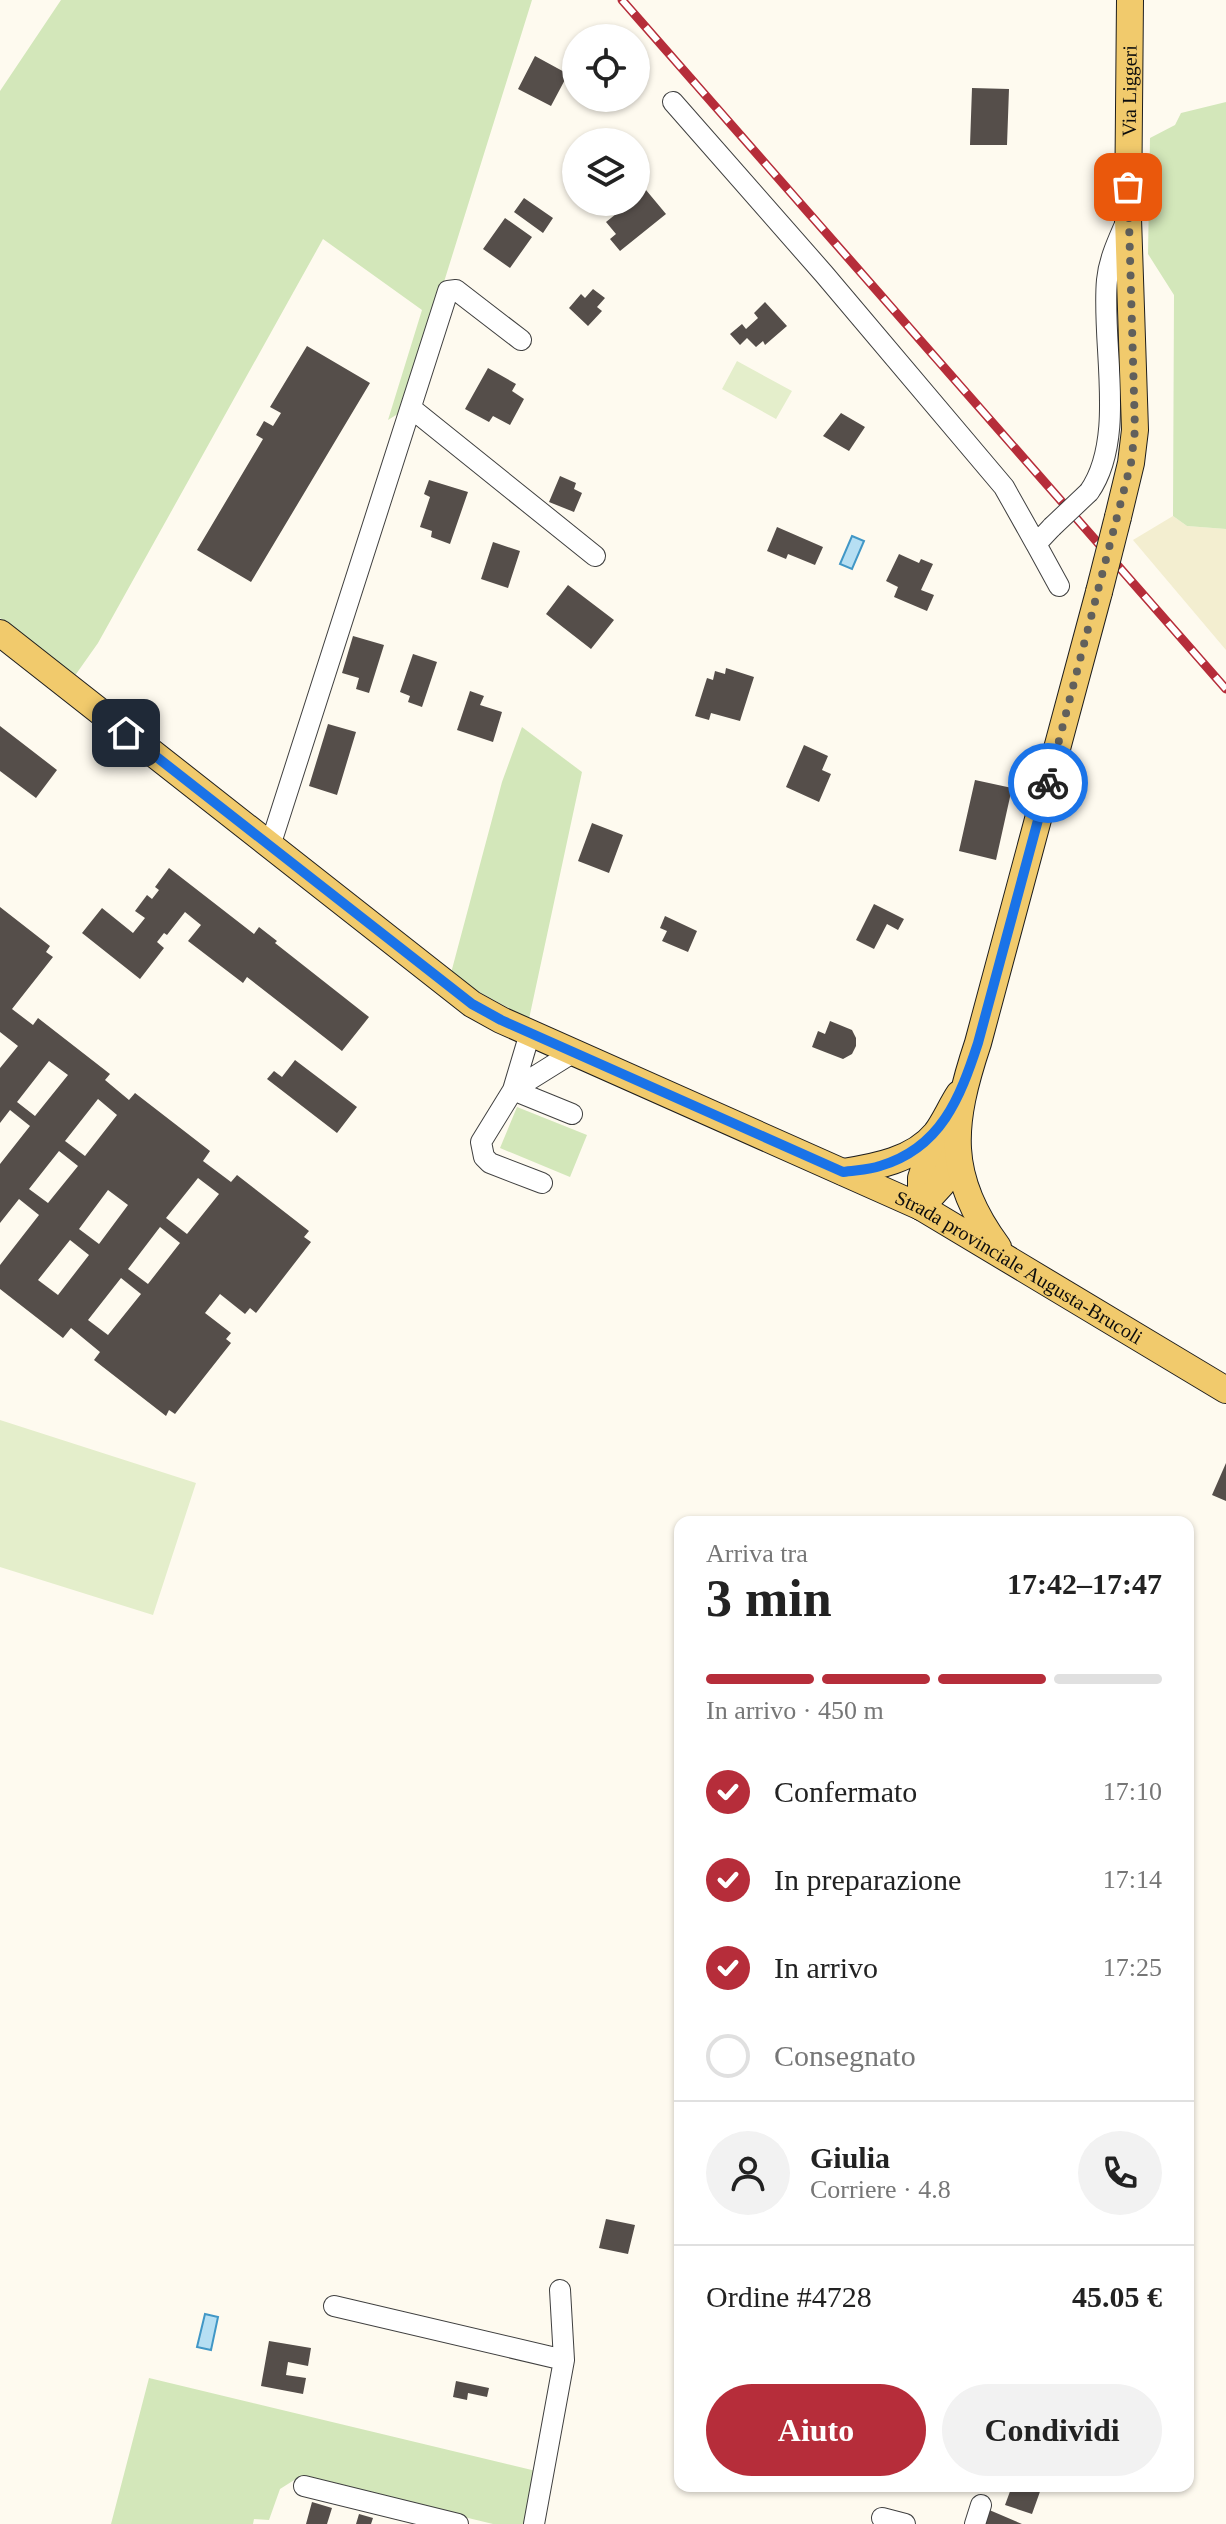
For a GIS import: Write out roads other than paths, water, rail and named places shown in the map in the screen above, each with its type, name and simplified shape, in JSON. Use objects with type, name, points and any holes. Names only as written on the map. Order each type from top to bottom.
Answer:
[{"type":"main road","name":"Via Liggeri","points":[[965,1084],[1131,463],[1135,430],[1128,218],[1130,0]]},
{"type":"main road","name":"Strada provinciale Augusta-Brucoli","points":[[2,639],[472,1004],[530,1033],[921,1207],[1226,1390]]},
{"type":"main road","points":[[921,1207],[921,1178],[935,1135],[965,1084]]},
{"type":"main road","points":[[921,1207],[942,1184],[956,1151],[965,1084]]},
{"type":"main road","points":[[843,1172],[880,1166],[908,1154],[935,1135]]},
{"type":"main road","points":[[956,1151],[966,1195],[1005,1256]]},
{"type":"street","points":[[673,102],[1004,487],[1059,586]]},
{"type":"street","points":[[1036,544],[1098,480],[1108,427],[1107,280],[1113,253],[1128,218]]},
{"type":"street","points":[[270,846],[448,291],[456,290],[521,340]]},
{"type":"street","points":[[411,408],[595,556]]},
{"type":"street","points":[[530,1033],[513,1090],[481,1142],[484,1157],[490,1163],[542,1183]]},
{"type":"street","points":[[513,1090],[574,1052]]},
{"type":"street","points":[[513,1090],[572,1114]]},
{"type":"street","points":[[534,2524],[564,2360],[560,2290]]},
{"type":"street","points":[[334,2306],[564,2360]]},
{"type":"street","points":[[304,2486],[458,2524]]},
{"type":"street","points":[[882,2518],[905,2524]]},
{"type":"water","points":[[852,536],[864,541],[852,569],[840,564]]},
{"type":"water","points":[[205,2314],[218,2317],[211,2350],[197,2347]]},
{"type":"railway","points":[[622,0],[1226,689]]}]
